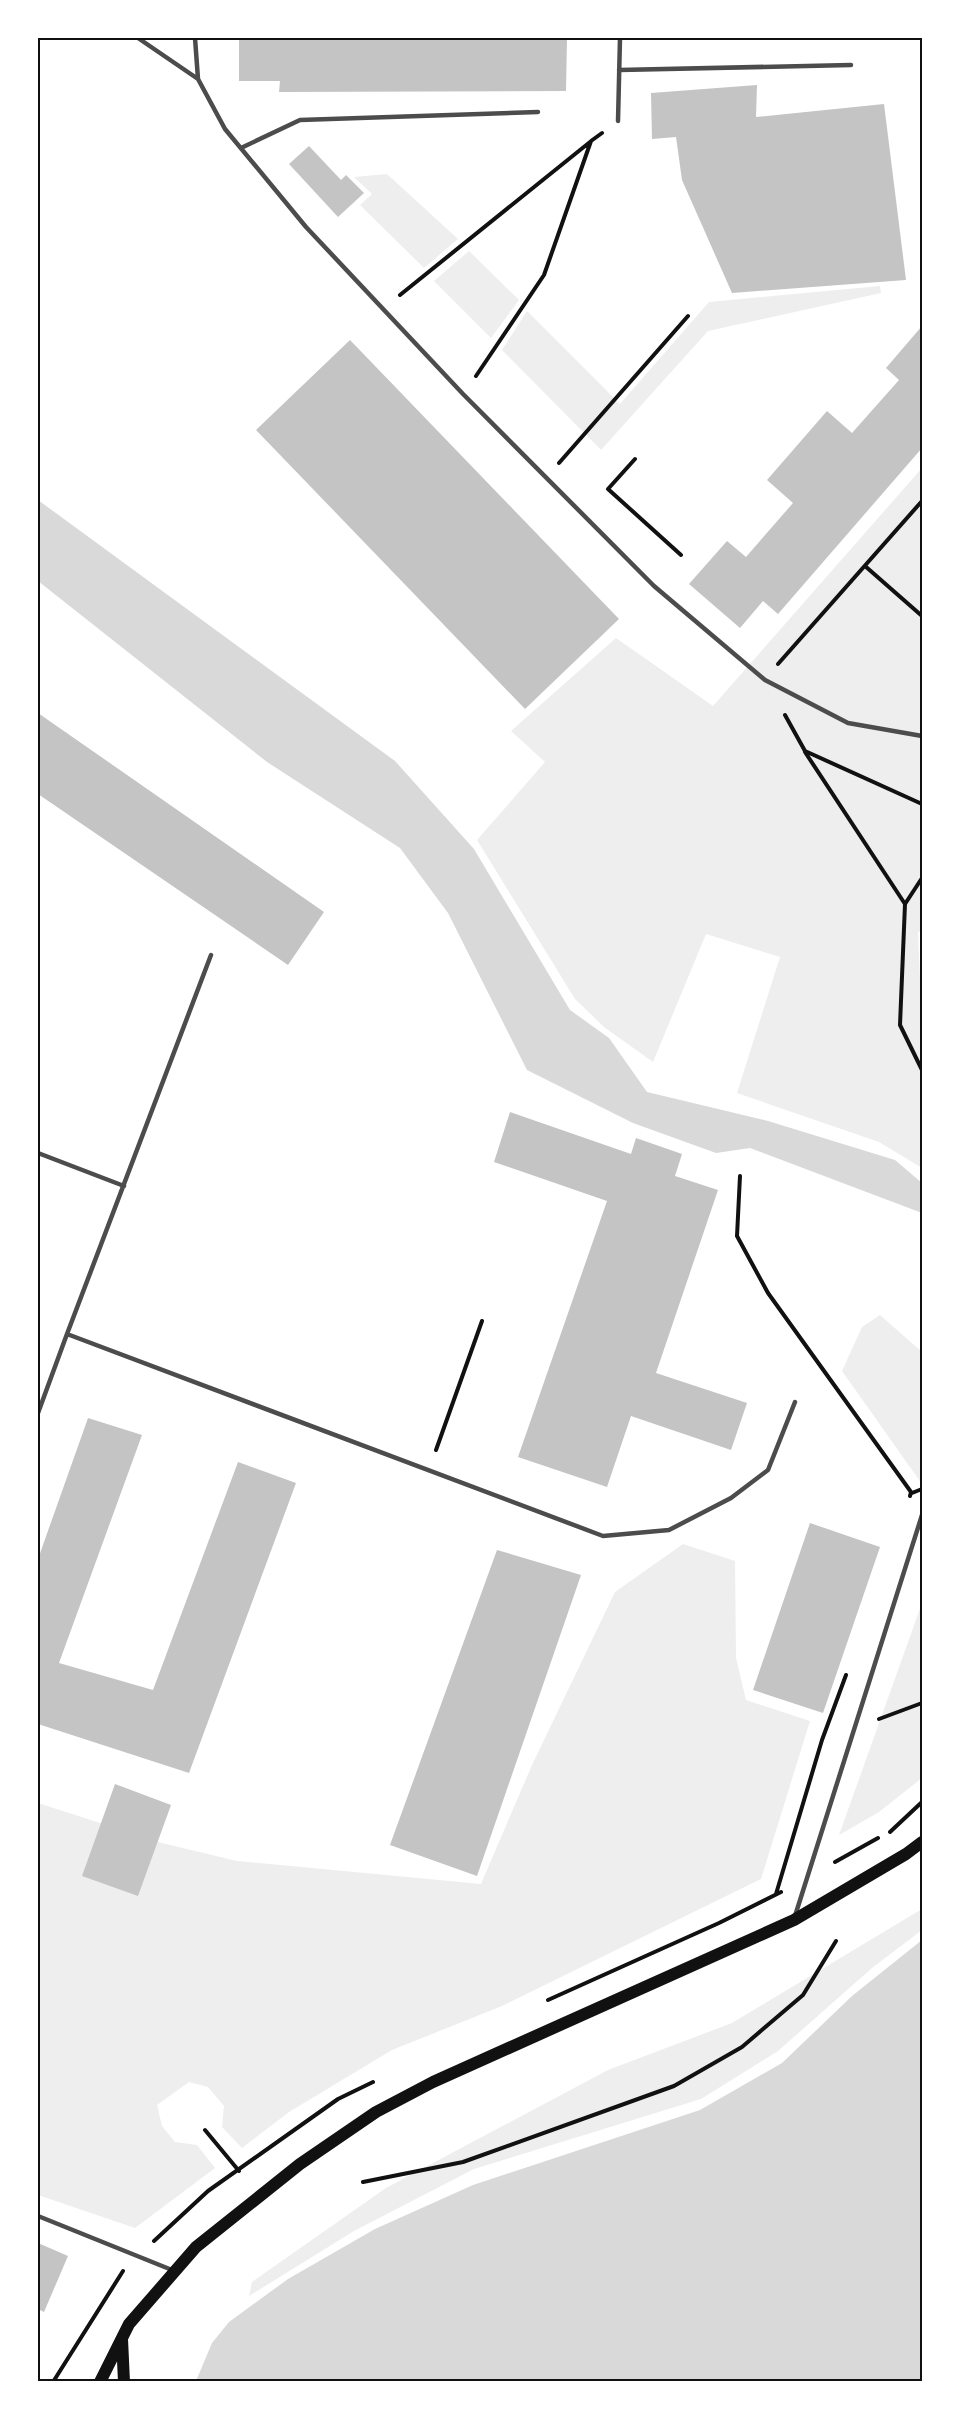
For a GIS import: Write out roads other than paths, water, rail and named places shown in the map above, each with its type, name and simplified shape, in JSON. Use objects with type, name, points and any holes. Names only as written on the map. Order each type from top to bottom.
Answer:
[{"type":"main road","points":[[100,2382],[129,2324],[174,2271],[213,2232],[300,2164],[376,2112],[433,2082],[794,1920],[906,1854],[922,1842]]},
{"type":"main road","points":[[122,2337],[124,2382]]},
{"type":"lane","points":[[138,38],[198,79]]},
{"type":"lane","points":[[195,38],[198,79],[225,129],[306,227],[464,394],[654,586],[765,680],[848,723],[922,736]]},
{"type":"lane","points":[[618,121],[620,38]]},
{"type":"lane","points":[[619,70],[851,65]]},
{"type":"lane","points":[[241,148],[300,120],[538,112]]},
{"type":"lane","points":[[38,1413],[211,956]]},
{"type":"lane","points":[[38,1153],[124,1186]]},
{"type":"lane","points":[[67,1334],[603,1536],[669,1530],[731,1498],[768,1470],[795,1402]]},
{"type":"lane","points":[[794,1920],[922,1515]]},
{"type":"lane","points":[[38,2216],[174,2271]]}]
